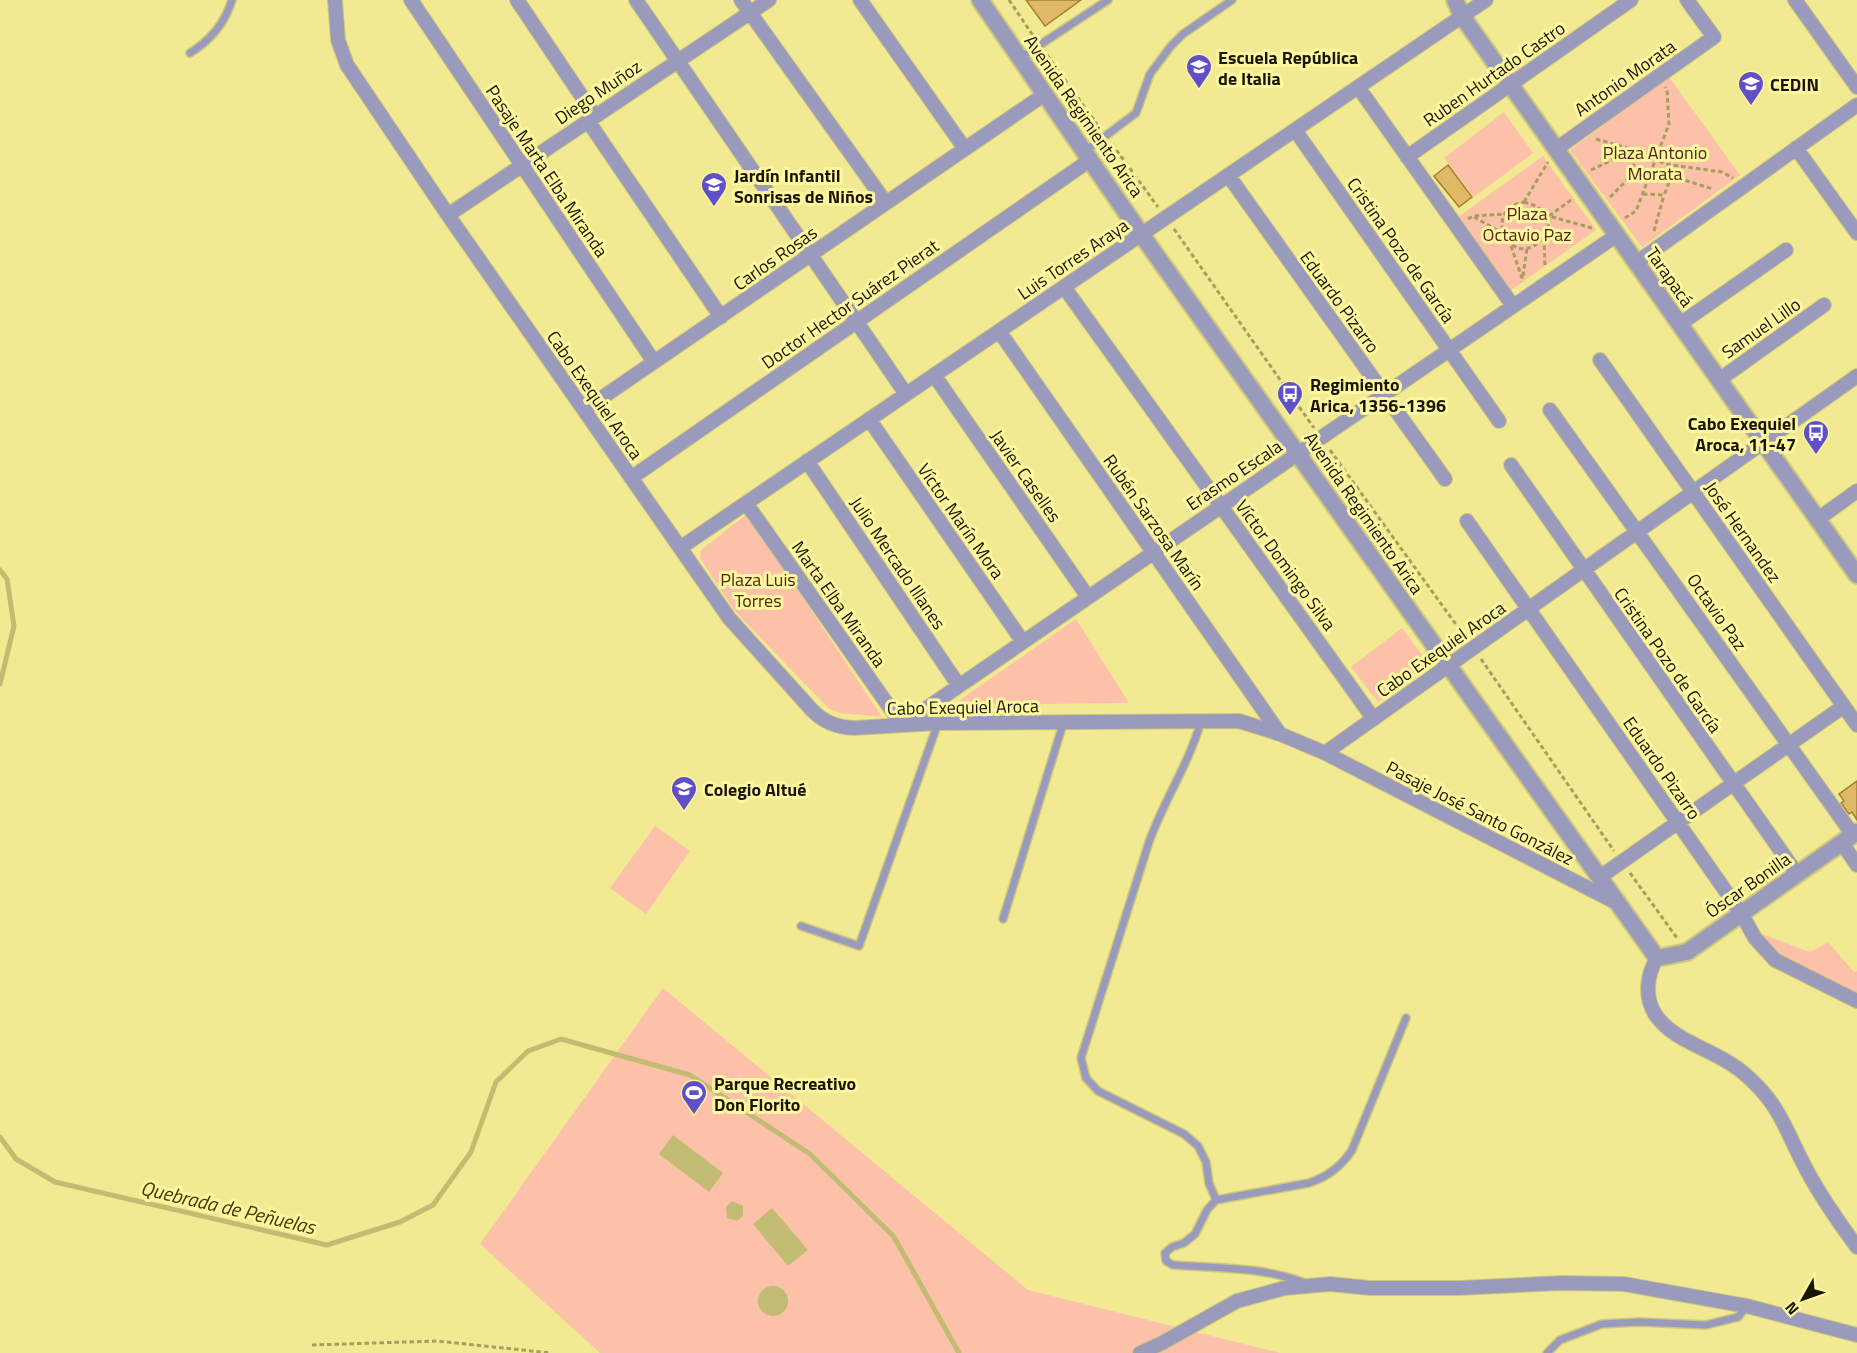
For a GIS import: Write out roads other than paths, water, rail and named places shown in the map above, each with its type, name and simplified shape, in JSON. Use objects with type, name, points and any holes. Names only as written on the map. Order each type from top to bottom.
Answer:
[{"type":"street","name":"Cabo Exequiel Aroca","points":[[335,0],[338,40],[347,64],[448,215],[631,478],[729,618],[817,716],[843,728],[938,723],[1239,722],[1280,734],[1324,753],[1857,376]]},
{"type":"street","name":"Pasaje Marta Elba Miranda","points":[[411,0],[654,362]]},
{"type":"street","points":[[517,0],[721,317]]},
{"type":"street","points":[[636,0],[906,394]]},
{"type":"street","points":[[741,0],[886,203]]},
{"type":"street","name":"Diego Muñoz","points":[[448,215],[768,0]]},
{"type":"street","points":[[860,0],[965,149]]},
{"type":"street","name":"Avenida Regimiento Arica","points":[[980,0],[1141,234],[1657,958]]},
{"type":"street","name":"Tarapacá","points":[[1455,0],[1462,16],[1510,85],[1857,575]]},
{"type":"street","name":"Luis Torres Araya","points":[[680,548],[1486,0]]},
{"type":"street","name":"Ruben Hurtado Castro","points":[[1407,157],[1631,0]]},
{"type":"street","name":"Antonio Morata","points":[[1556,149],[1714,37],[1687,0]]},
{"type":"street","points":[[1795,0],[1857,87]]},
{"type":"street","points":[[1358,87],[1513,306]]},
{"type":"street","name":"Carlos Rosas","points":[[584,410],[1045,94]]},
{"type":"street","points":[[1632,256],[1742,187],[1857,105]]},
{"type":"street","name":"Cristina Pozo de García","points":[[1295,130],[1499,421]]},
{"type":"street","points":[[1796,148],[1857,233]]},
{"type":"street","name":"Doctor Hector Suárez Pierat","points":[[631,478],[1087,156]]},
{"type":"street","name":"Eduardo Pizarro","points":[[1228,175],[1445,479]]},
{"type":"street","name":"Erasmo Escala","points":[[902,725],[1546,284],[1614,231]]},
{"type":"street","points":[[1680,324],[1786,250]]},
{"type":"street","name":"Víctor Domingo Silva","points":[[1064,287],[1373,718]]},
{"type":"street","name":"Samuel Lillo","points":[[1719,380],[1824,305]]},
{"type":"street","name":"Rubén Sarzosa Marín","points":[[999,331],[1280,734]]},
{"type":"street","name":"José Hernandez","points":[[1600,360],[1857,725]]},
{"type":"street","name":"Javier Caselles","points":[[934,375],[1088,597]]},
{"type":"street","name":"Octavio Paz","points":[[1551,410],[1789,745],[1851,837],[1857,865]]},
{"type":"street","name":"Víctor Marín Mora","points":[[869,419],[1023,642]]},
{"type":"street","name":"Julio Mercado Illanes","points":[[807,461],[959,686]]},
{"type":"street","name":"Cristina Pozo de García","points":[[1510,465],[1797,874]]},
{"type":"street","points":[[1818,519],[1857,491]]},
{"type":"street","name":"Marta Elba Miranda","points":[[746,503],[902,725]]},
{"type":"street","name":"Eduardo Pizarro","points":[[1467,521],[1742,913],[1755,938],[1775,960],[1857,1001]]},
{"type":"street","points":[[1600,877],[1844,706]]},
{"type":"street","name":"Pasaje José Santo González","points":[[1324,753],[1619,904]]},
{"type":"street","name":"Óscar Bonilla","points":[[1657,958],[1687,952],[1851,837]]},
{"type":"street","points":[[1657,958],[1648,983],[1650,1002],[1654,1012],[1669,1029],[1732,1064],[1762,1090],[1782,1120],[1815,1185],[1857,1247]]},
{"type":"street","points":[[1140,1353],[1237,1301],[1285,1288],[1310,1285],[1459,1288],[1561,1283],[1624,1284],[1747,1306],[1857,1335]]},
{"type":"lane","points":[[190,53],[214,33],[228,13],[232,0]]},
{"type":"lane","points":[[1020,58],[1108,0]]},
{"type":"lane","points":[[1087,156],[1106,136],[1136,112],[1150,74],[1171,46],[1183,34],[1232,0]]},
{"type":"lane","points":[[1201,721],[1187,763],[1158,818],[1149,842],[1081,1058],[1086,1078],[1098,1091],[1184,1134],[1198,1146],[1206,1162],[1209,1183],[1216,1200]]},
{"type":"lane","points":[[801,926],[859,946],[938,723]]},
{"type":"lane","points":[[1003,919],[1063,724]]},
{"type":"lane","points":[[1310,1285],[1292,1278],[1262,1272],[1173,1265],[1166,1261],[1165,1253],[1168,1249],[1184,1243],[1196,1234],[1207,1210],[1216,1200],[1309,1183],[1320,1179],[1338,1167],[1352,1150],[1406,1018]]},
{"type":"lane","points":[[1546,1353],[1560,1340],[1602,1324],[1639,1322],[1706,1325],[1738,1317],[1747,1306]]},
{"type":"waterway","name":"Quebrada de Peñuelas","points":[[0,570],[7,579],[14,626],[0,684]]},
{"type":"waterway","name":"Quebrada de Peñuelas","points":[[0,1137],[16,1159],[55,1182],[327,1245],[400,1222],[433,1205],[471,1152],[496,1082],[528,1051],[561,1039],[690,1075],[810,1154],[894,1237],[959,1353]]},
{"type":"place","name":"Escuela República de Italia","points":[[1199,90]]},
{"type":"place","name":"CEDIN","points":[[1751,107]]},
{"type":"place","name":"Jardín Infantil Sonrisas de Niños","points":[[714,208]]},
{"type":"place","name":"Regimiento Arica, 1356-1396","points":[[1290,417]]},
{"type":"place","name":"Cabo Exequiel Aroca, 11-47","points":[[1816,456]]},
{"type":"place","name":"Colegio Altué","points":[[684,812]]},
{"type":"place","name":"Parque Recreativo Don Florito","points":[[694,1116]]},
{"type":"park label","name":"Plaza Antonio Morata","points":[[1655,162]]},
{"type":"park label","name":"Plaza Octavio Paz","points":[[1527,223]]},
{"type":"park label","name":"Plaza Luis Torres","points":[[758,589]]}]
